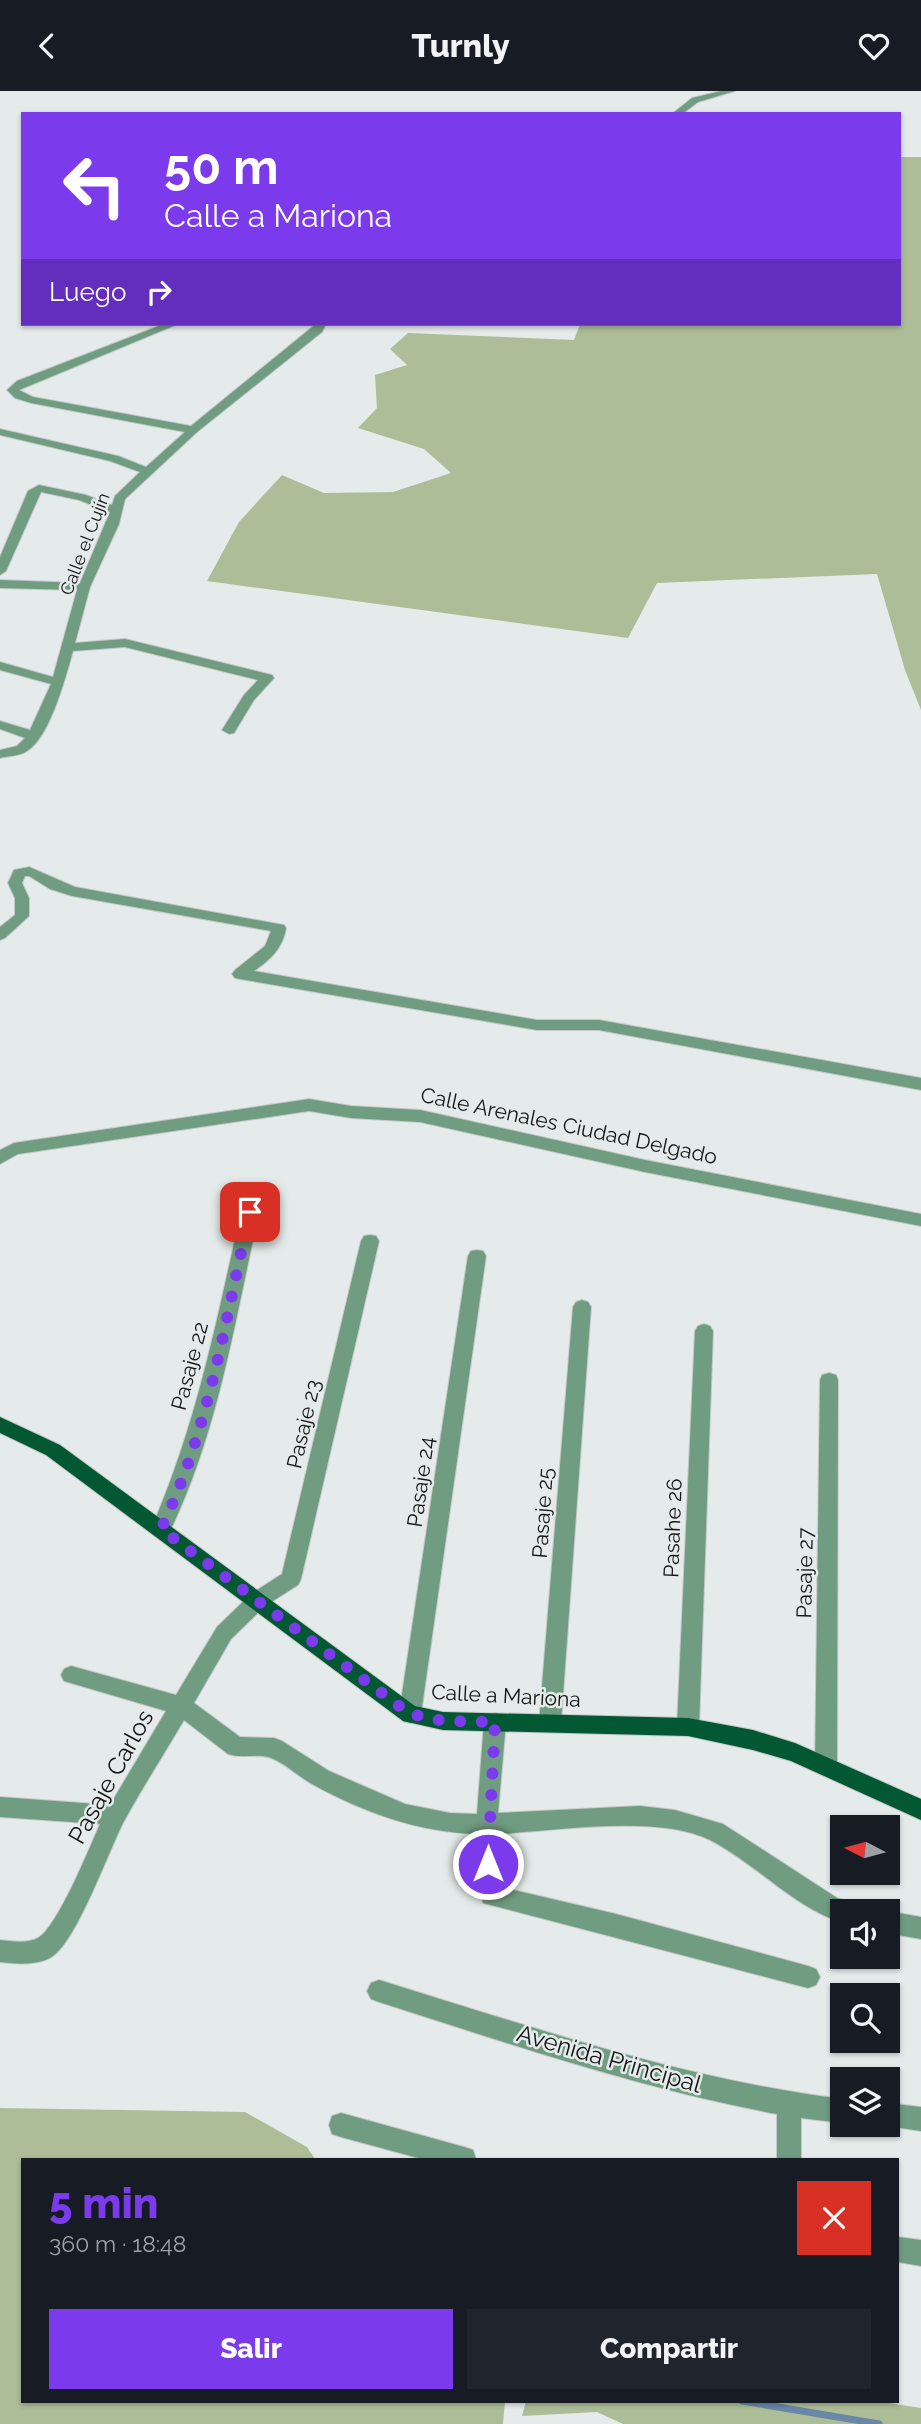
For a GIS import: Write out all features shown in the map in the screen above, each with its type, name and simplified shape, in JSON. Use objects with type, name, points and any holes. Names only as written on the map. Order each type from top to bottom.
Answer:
[{"type":"main road","name":"Calle a Mariona","points":[[0,1424],[53,1450],[410,1714],[443,1721],[688,1727],[753,1740],[826,1766],[921,1810]]},
{"type":"street","points":[[679,112],[695,100],[731,91]]},
{"type":"street","points":[[168,326],[21,383],[12,390],[31,400],[193,430]]},
{"type":"street","name":"Calle el Cujín","points":[[34,736],[58,682],[84,587],[117,511],[119,498],[193,430],[319,326]]},
{"type":"street","points":[[0,432],[114,458],[147,471]]},
{"type":"street","points":[[0,571],[34,491],[39,488],[82,496],[117,511]]},
{"type":"street","points":[[0,584],[84,587]]},
{"type":"street","points":[[69,647],[125,643],[267,678],[249,698],[229,730]]},
{"type":"street","points":[[0,666],[58,682]]},
{"type":"street","points":[[0,725],[34,736],[22,748],[0,754]]},
{"type":"street","points":[[0,935],[22,916],[22,898],[15,883],[19,873],[27,871],[40,874],[54,885],[72,891],[279,928],[278,939],[265,957],[240,974],[537,1025],[599,1025],[921,1084]]},
{"type":"street","name":"Calle Arenales Ciudad Delgado","points":[[0,1158],[15,1149],[309,1105],[351,1112],[420,1116],[645,1166],[921,1220]]},
{"type":"street","name":"Pasaje 22","points":[[161,1529],[177,1496],[215,1368],[250,1212]]},
{"type":"street","name":"Pasaje 23","points":[[258,1600],[291,1579],[370,1241]]},
{"type":"street","name":"Pasaje 24","points":[[410,1714],[477,1256]]},
{"type":"street","name":"Pasaje 25","points":[[550,1723],[582,1307]]},
{"type":"street","name":"Pasahe 26","points":[[688,1727],[704,1331]]},
{"type":"street","name":"Pasaje 27","points":[[826,1766],[829,1380]]},
{"type":"street","name":"Pasaje Carlos","points":[[0,1951],[21,1952],[45,1948],[63,1926],[117,1815],[224,1633],[258,1600]]},
{"type":"street","points":[[71,1675],[181,1706],[236,1747],[274,1748],[321,1778],[403,1814],[450,1823],[488,1824],[600,1816],[674,1820],[715,1831],[830,1906]]},
{"type":"street","points":[[495,1722],[488,1824],[488,1884],[491,1895],[616,1925],[808,1977]]},
{"type":"street","points":[[0,1807],[117,1815]]},
{"type":"street","points":[[900,1924],[921,1928]]},
{"type":"street","name":"Avenida Principal","points":[[379,1991],[678,2081],[789,2106],[830,2110]]},
{"type":"street","points":[[789,2106],[789,2158]]},
{"type":"street","points":[[900,2117],[921,2119]]},
{"type":"street","points":[[341,2125],[460,2158]]},
{"type":"street","points":[[899,2251],[921,2253]]},
{"type":"green space","points":[[901,157],[921,157],[921,710],[905,670],[877,574],[657,583],[628,638],[207,581],[239,522],[282,475],[324,493],[393,492],[451,473],[424,449],[358,428],[377,408],[375,375],[407,365],[390,349],[408,333],[574,340],[579,326],[901,326]]},
{"type":"green space","points":[[0,2108],[245,2112],[307,2147],[314,2158],[21,2158],[21,2403],[505,2403],[503,2424],[0,2424]]},
{"type":"green space","points":[[525,2403],[889,2403],[921,2408],[921,2424],[623,2424],[597,2412],[522,2416]]},
{"type":"waterway","points":[[754,2403],[879,2424]]},
{"type":"route","points":[[250,1212],[215,1368],[177,1496],[161,1529],[410,1714],[443,1721],[495,1722],[488,1864]]}]
